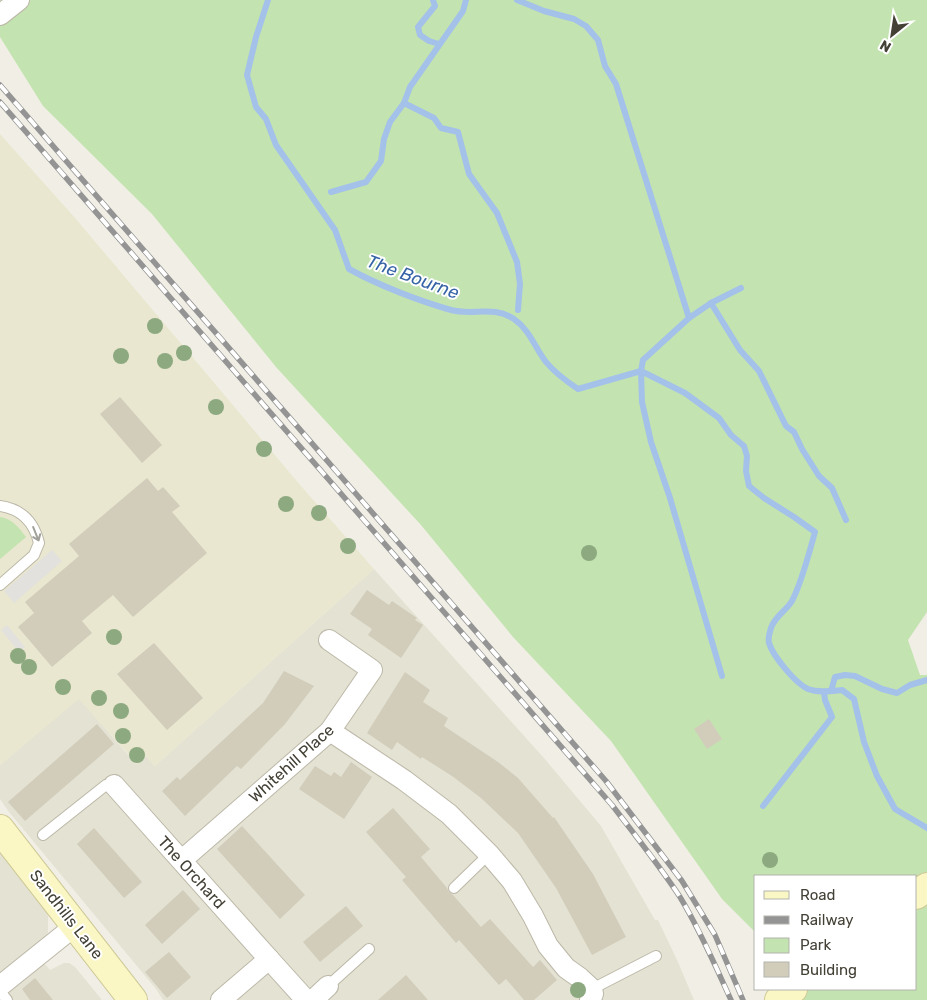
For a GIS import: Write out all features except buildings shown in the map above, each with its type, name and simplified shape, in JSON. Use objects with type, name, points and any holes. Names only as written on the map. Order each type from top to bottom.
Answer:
[{"type":"main road","name":"Sandhills Lane","points":[[0,829],[133,1000]]},
{"type":"main road","points":[[779,1000],[792,990]]},
{"type":"street","points":[[0,15],[19,0]]},
{"type":"street","name":"Whitehill Place","points":[[182,860],[330,731],[372,670],[329,640]]},
{"type":"street","points":[[330,731],[404,780],[449,814],[489,854],[512,881],[548,946],[566,968],[580,978],[591,995]]},
{"type":"street","name":"The Orchard","points":[[114,785],[306,1000]]},
{"type":"street","points":[[0,986],[76,925]]},
{"type":"street","points":[[221,1000],[269,959]]},
{"type":"street","points":[[313,1000],[328,986]]},
{"type":"lane","points":[[0,506],[11,508],[24,515],[34,528],[40,542],[34,555],[0,585]]},
{"type":"lane","points":[[43,835],[106,785],[114,785]]},
{"type":"lane","points":[[454,888],[489,854]]},
{"type":"lane","points":[[328,986],[369,949]]},
{"type":"lane","points":[[591,995],[656,956]]},
{"type":"lane","points":[[0,992],[7,1000]]},
{"type":"shaded area","points":[[0,134],[76,219],[301,486],[374,569],[155,766],[146,756],[137,764],[79,699],[0,765]]},
{"type":"shaded area","points":[[52,550],[62,561],[14,603],[4,591]]},
{"type":"shaded area","points":[[374,569],[544,758],[601,826],[655,920],[658,920],[694,1000],[163,1000],[0,799],[0,765],[79,698],[136,764],[146,756],[155,766]]},
{"type":"shaded area","points":[[7,625],[25,647],[19,652],[1,630]]},
{"type":"shaded area","points":[[0,851],[48,914],[48,933],[33,950],[50,970],[64,963],[69,963],[75,967],[102,1000],[0,1000]]},
{"type":"green space","points":[[0,0],[927,0],[927,612],[908,640],[920,675],[927,675],[927,1000],[801,1000],[794,990],[917,990],[917,875],[754,875],[754,931],[722,899],[611,741],[513,637],[421,525],[276,367],[152,214],[43,106],[0,37]]},
{"type":"green space","points":[[0,517],[12,522],[26,537],[0,559]]},
{"type":"waterway","name":"The Bourne","points":[[268,0],[256,37],[247,75],[256,107],[266,119],[276,145],[335,230],[349,269],[399,292],[451,310],[459,312],[491,312],[514,319],[524,328],[549,366],[578,389],[641,371],[642,402],[651,442],[670,498],[722,676]]},
{"type":"waterway","points":[[433,0],[435,6],[418,27],[420,35],[429,41],[439,44]]},
{"type":"waterway","points":[[466,0],[463,11],[410,87],[404,103],[434,118],[441,128],[458,132],[469,174],[497,213],[517,262],[520,284],[518,310]]},
{"type":"waterway","name":"The Bourne","points":[[517,0],[544,11],[574,19],[586,26],[598,40],[605,66],[616,84],[689,318],[643,360],[641,371],[685,393],[719,418],[731,435],[744,446],[747,456],[746,471],[749,486],[815,532],[796,593],[790,605],[775,620],[771,628],[769,635],[771,648],[785,669],[803,686],[816,691],[842,690],[854,699],[864,742],[877,776],[895,809],[927,828]]},
{"type":"waterway","points":[[331,192],[366,182],[381,161],[384,139],[390,122],[404,103]]},
{"type":"waterway","points":[[711,303],[741,288]]},
{"type":"waterway","points":[[689,318],[711,303],[740,350],[759,371],[786,426],[794,432],[819,476],[832,488],[846,520]]},
{"type":"waterway","points":[[831,691],[835,677],[845,675],[855,676],[882,689],[897,693],[910,685],[927,680]]},
{"type":"waterway","points":[[763,806],[832,717],[824,692]]},
{"type":"railway","points":[[0,85],[606,781],[682,881],[715,935],[743,1000]]},
{"type":"railway","points":[[0,102],[612,805],[680,897],[701,935],[731,1000]]}]
